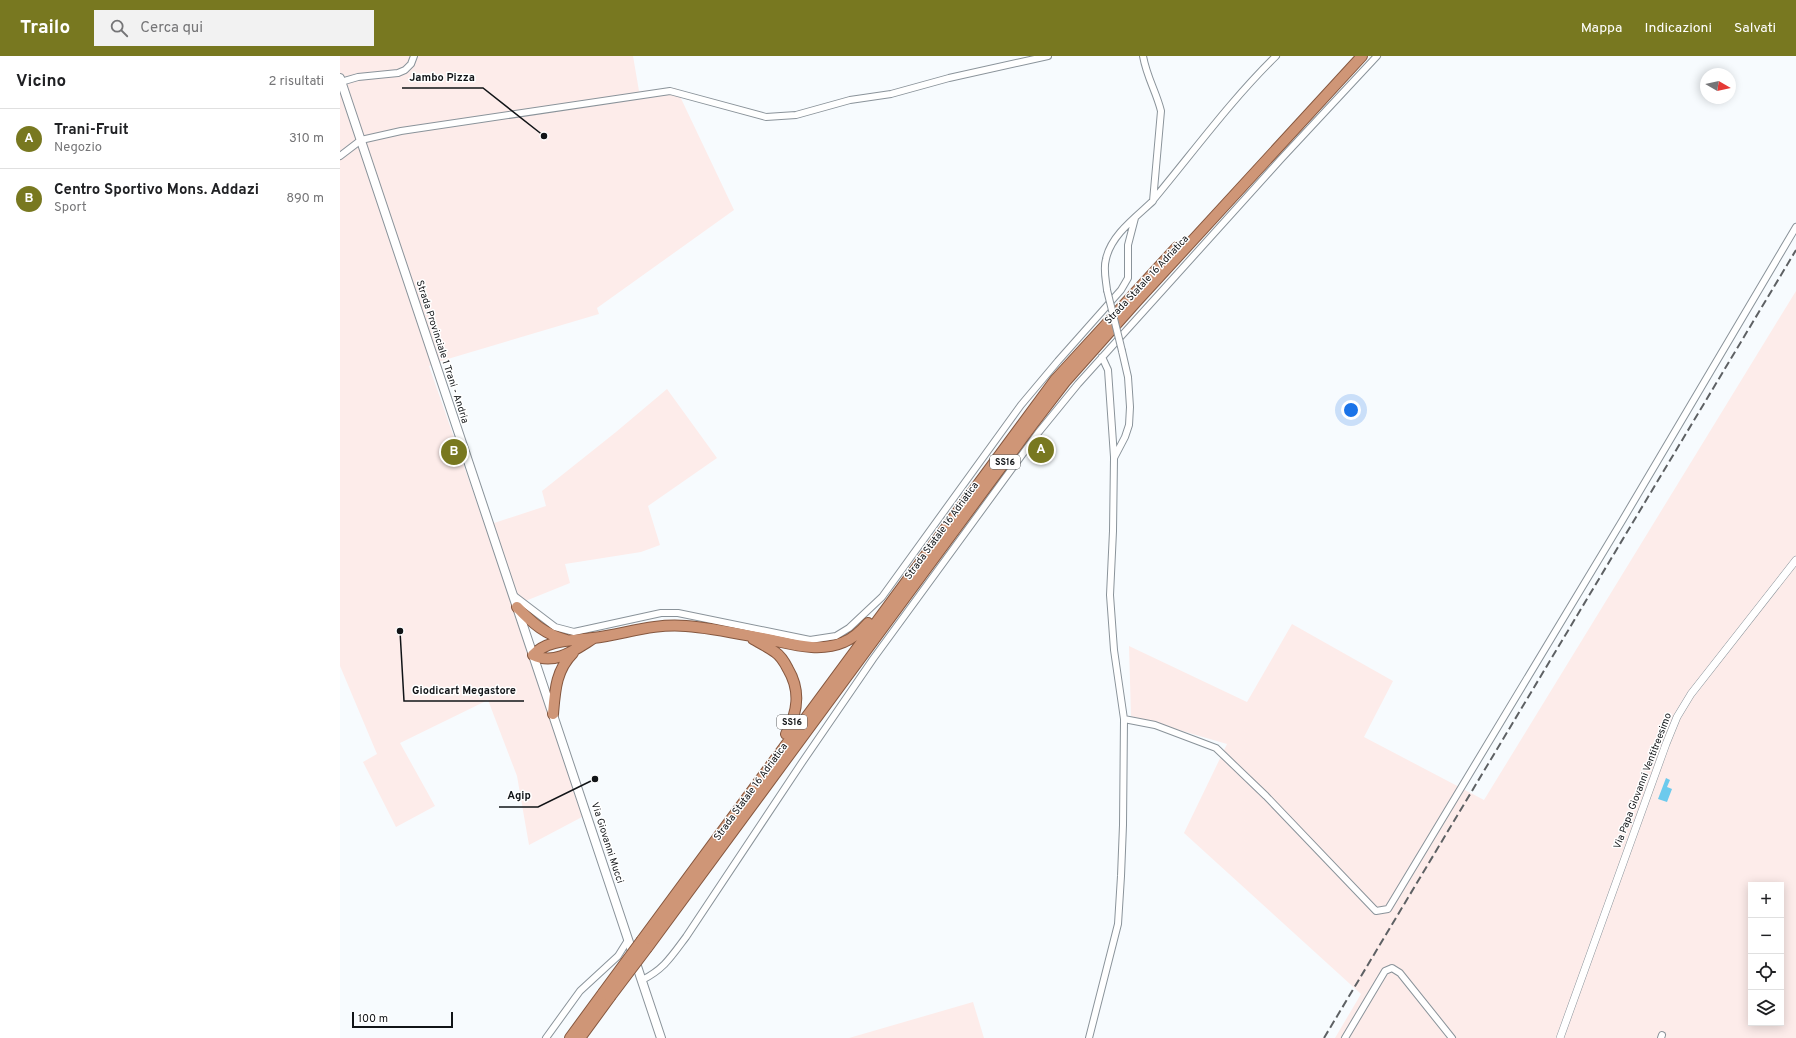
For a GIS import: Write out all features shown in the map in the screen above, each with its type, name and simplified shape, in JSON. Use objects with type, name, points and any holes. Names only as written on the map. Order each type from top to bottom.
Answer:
[{"type":"highway","name":"Strada Statale 16 Adriatica","points":[[644,944],[733,816],[1055,380],[1354,56]]},
{"type":"highway","name":"Strada Statale 16 Adriatica","points":[[570,1038],[606,995],[1065,382],[1137,301],[1362,56]]},
{"type":"highway","name":"SS16","points":[[574,644],[559,658],[550,660],[533,655],[545,646],[574,644],[594,638],[656,626],[685,626],[815,647],[843,642],[855,636],[898,591]]},
{"type":"highway","points":[[517,608],[530,621],[546,632],[574,644]]},
{"type":"highway","name":"SS16","points":[[733,816],[750,784],[786,735],[793,722],[797,706],[797,691],[793,676],[785,663],[776,652],[746,636]]},
{"type":"highway","name":"SS16","points":[[553,714],[555,686],[562,667],[574,644]]},
{"type":"highway","name":"Strada Statale 16 Adriatica","points":[[580,1038],[606,995]]},
{"type":"highway","name":"SS16","points":[[586,1038],[606,995]]},
{"type":"main road","name":"Strada Provinciale 1 Trani - Andria","points":[[341,80],[533,655]]},
{"type":"main road","name":"Via Giovanni Mucci","points":[[533,655],[661,1038]]},
{"type":"street","points":[[341,80],[398,73],[411,64],[414,56]]},
{"type":"street","points":[[340,156],[361,140],[401,131],[670,91],[766,117],[796,115],[850,100],[891,94],[949,78],[1048,56]]},
{"type":"street","points":[[1143,56],[1148,80],[1159,102],[1161,111],[1153,201]]},
{"type":"street","points":[[1114,458],[1125,437],[1129,419],[1128,377],[1107,290],[1106,259],[1111,245],[1121,232],[1153,201],[1220,117],[1276,56]]},
{"type":"street","points":[[642,980],[656,973],[666,964],[686,937],[801,764],[874,659],[1038,433],[1102,357],[1281,159],[1377,56]]},
{"type":"street","points":[[513,594],[555,627],[574,632],[661,613],[696,616],[810,640],[836,636],[850,628],[882,597],[1021,405],[1058,360],[1121,290],[1128,278],[1128,245],[1135,218]]},
{"type":"street","points":[[1124,719],[1155,726],[1216,748],[1266,796],[1376,911],[1388,909],[1626,514],[1796,226]]},
{"type":"street","points":[[1089,1038],[1118,924],[1123,824],[1124,719],[1114,650],[1110,595],[1113,531],[1114,445],[1108,370],[1102,357]]},
{"type":"street","name":"Via Papa Giovanni Ventitreesimo","points":[[1560,1038],[1666,744],[1677,718],[1691,694],[1796,560]]},
{"type":"street","points":[[546,1038],[580,992],[618,956],[628,940]]},
{"type":"street","points":[[1345,1038],[1385,971],[1392,968],[1400,972],[1452,1038]]},
{"type":"shaded area","points":[[340,56],[633,56],[639,91],[676,88],[734,210],[597,308],[599,314],[441,361],[429,366],[485,526],[546,506],[542,491],[667,389],[717,458],[648,506],[660,545],[641,552],[565,564],[570,583],[513,606],[582,817],[529,845],[517,776],[488,700],[400,743],[435,806],[396,827],[363,762],[377,754],[340,666]]},
{"type":"shaded area","points":[[1796,291],[1796,1038],[1335,1038],[1361,994],[1184,833],[1227,744],[1131,716],[1129,646],[1247,702],[1292,624],[1393,681],[1364,737],[1484,800]]},
{"type":"shaded area","points":[[973,1002],[984,1038],[849,1038]]},
{"type":"water","points":[[1666,778],[1670,780],[1667,787],[1672,789],[1667,802],[1658,799]]},
{"type":"railway","points":[[1324,1038],[1796,250]]},
{"type":"place","name":"Jambo Pizza","points":[[544,136]]},
{"type":"place","name":"Trani-Fruit","points":[[1041,450]]},
{"type":"place","name":"Centro Sportivo Mons. Addazi","points":[[454,452]]},
{"type":"place","name":"Giodicart Megastore","points":[[400,631]]},
{"type":"place","name":"Agip","points":[[595,779]]}]
